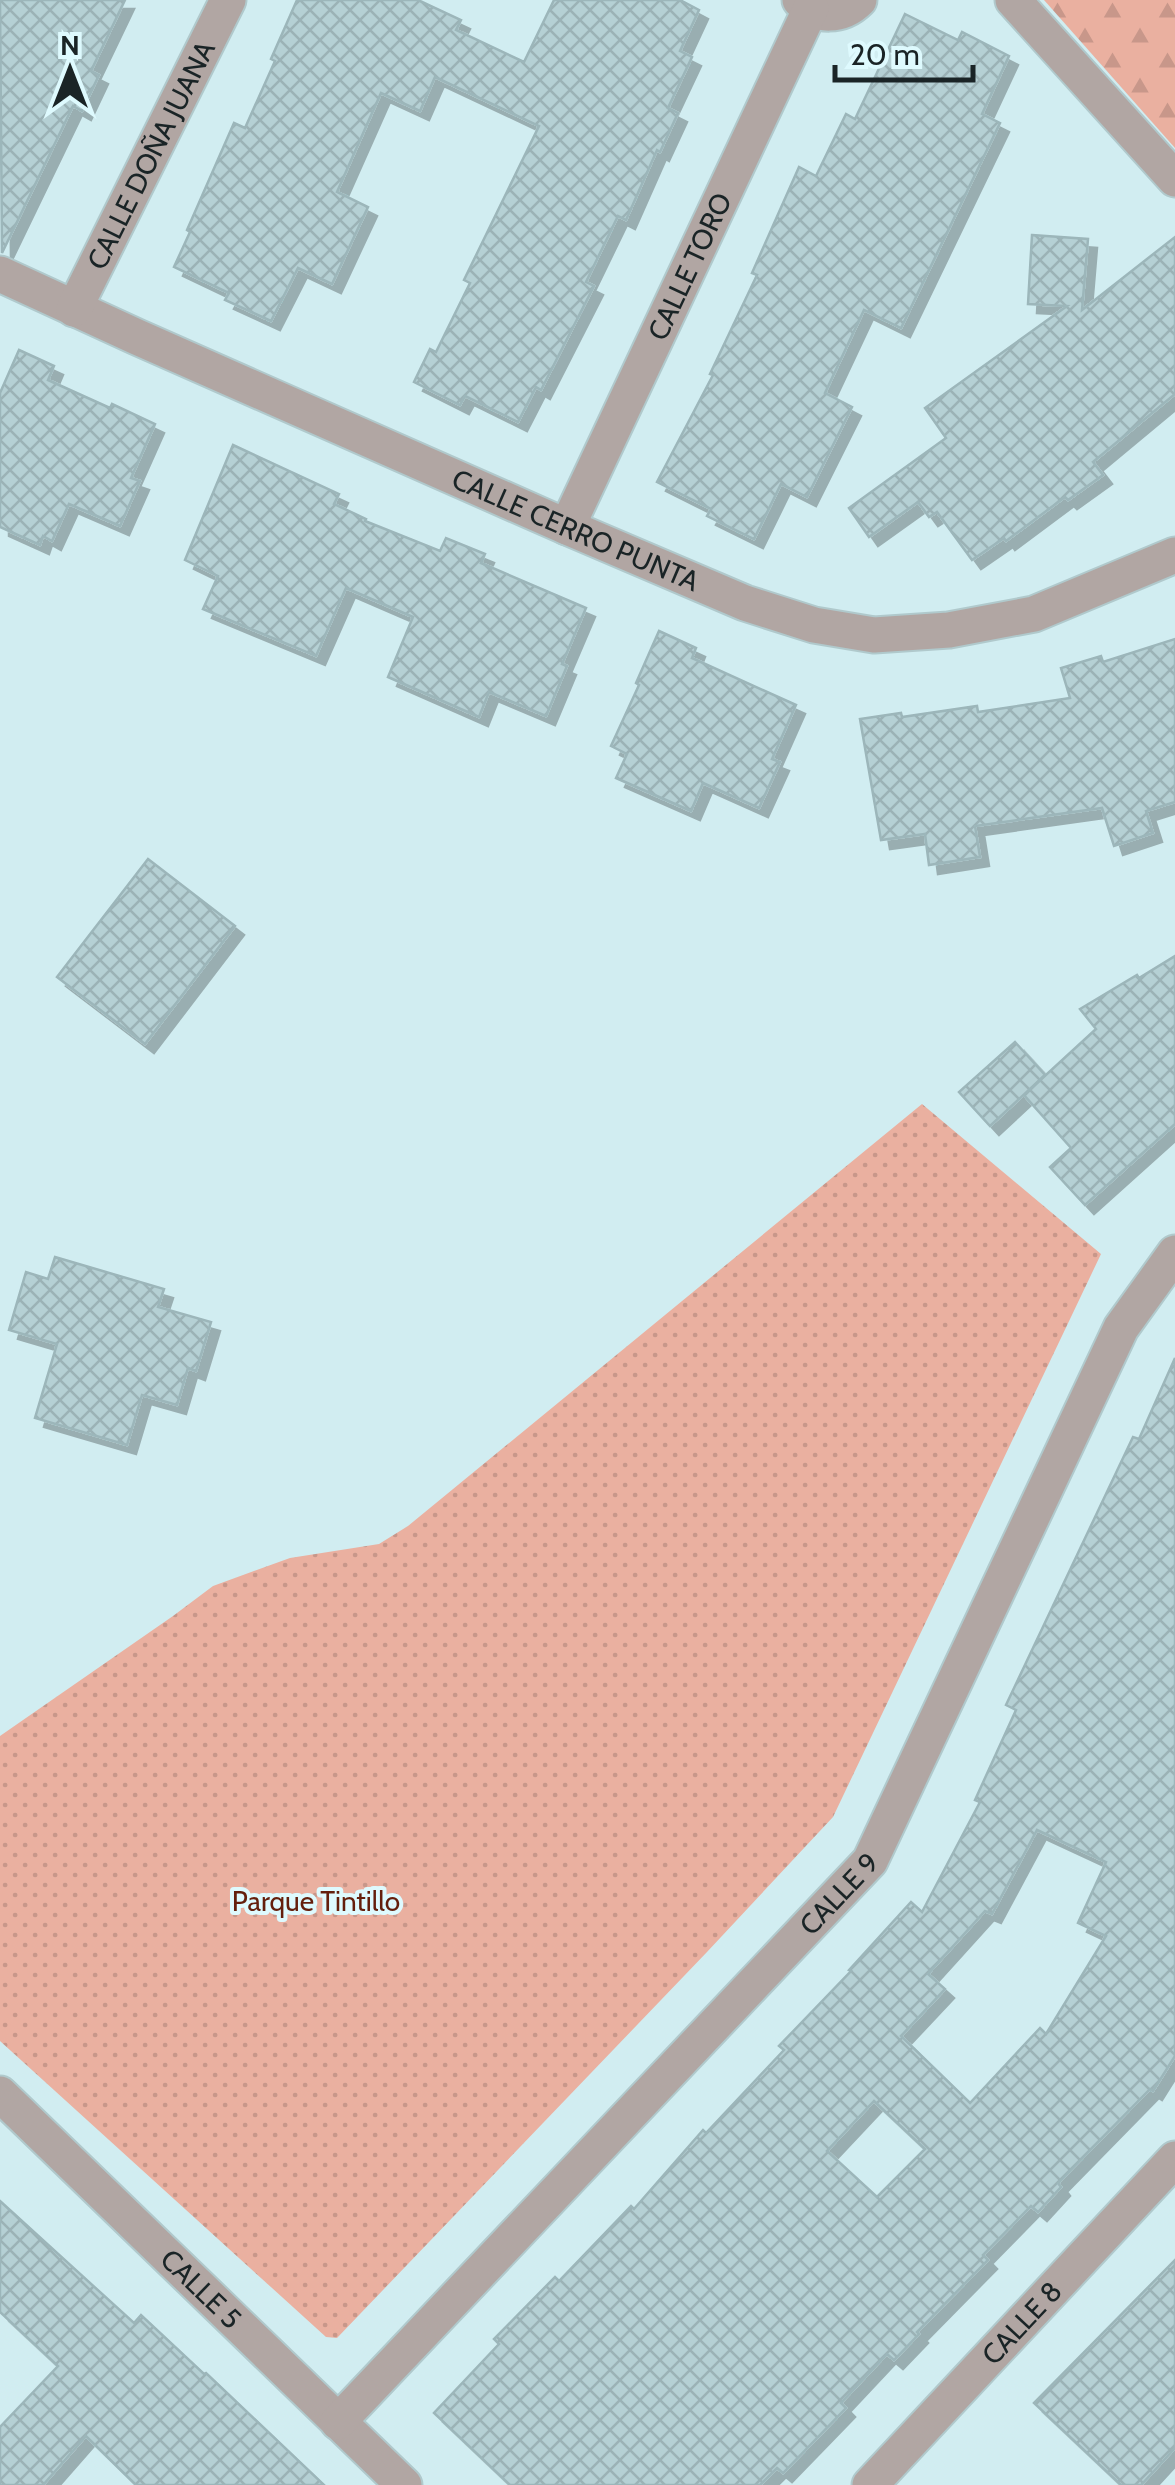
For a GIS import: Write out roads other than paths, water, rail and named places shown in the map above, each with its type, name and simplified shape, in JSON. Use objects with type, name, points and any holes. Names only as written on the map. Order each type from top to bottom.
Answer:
[{"type":"street","name":"CALLE DOÑA JUANA","points":[[74,308],[228,0]]},
{"type":"street","points":[[806,4],[821,14],[840,13],[859,0]]},
{"type":"street","points":[[1013,0],[1175,179]]},
{"type":"street","name":"CALLE TORO","points":[[567,527],[806,4]]},
{"type":"street","name":"CALLE CERRO PUNTA","points":[[0,274],[567,527],[745,603],[814,625],[874,635],[948,630],[1034,614],[1175,555]]},
{"type":"street","name":"CALLE 9","points":[[338,2422],[870,1860],[1121,1328],[1175,1253]]},
{"type":"street","name":"CALLE 5","points":[[0,2094],[404,2485]]},
{"type":"street","name":"CALLE 8","points":[[870,2485],[1175,2158]]},
{"type":"park label","name":"Parque Tintillo","points":[[316,1901]]}]
